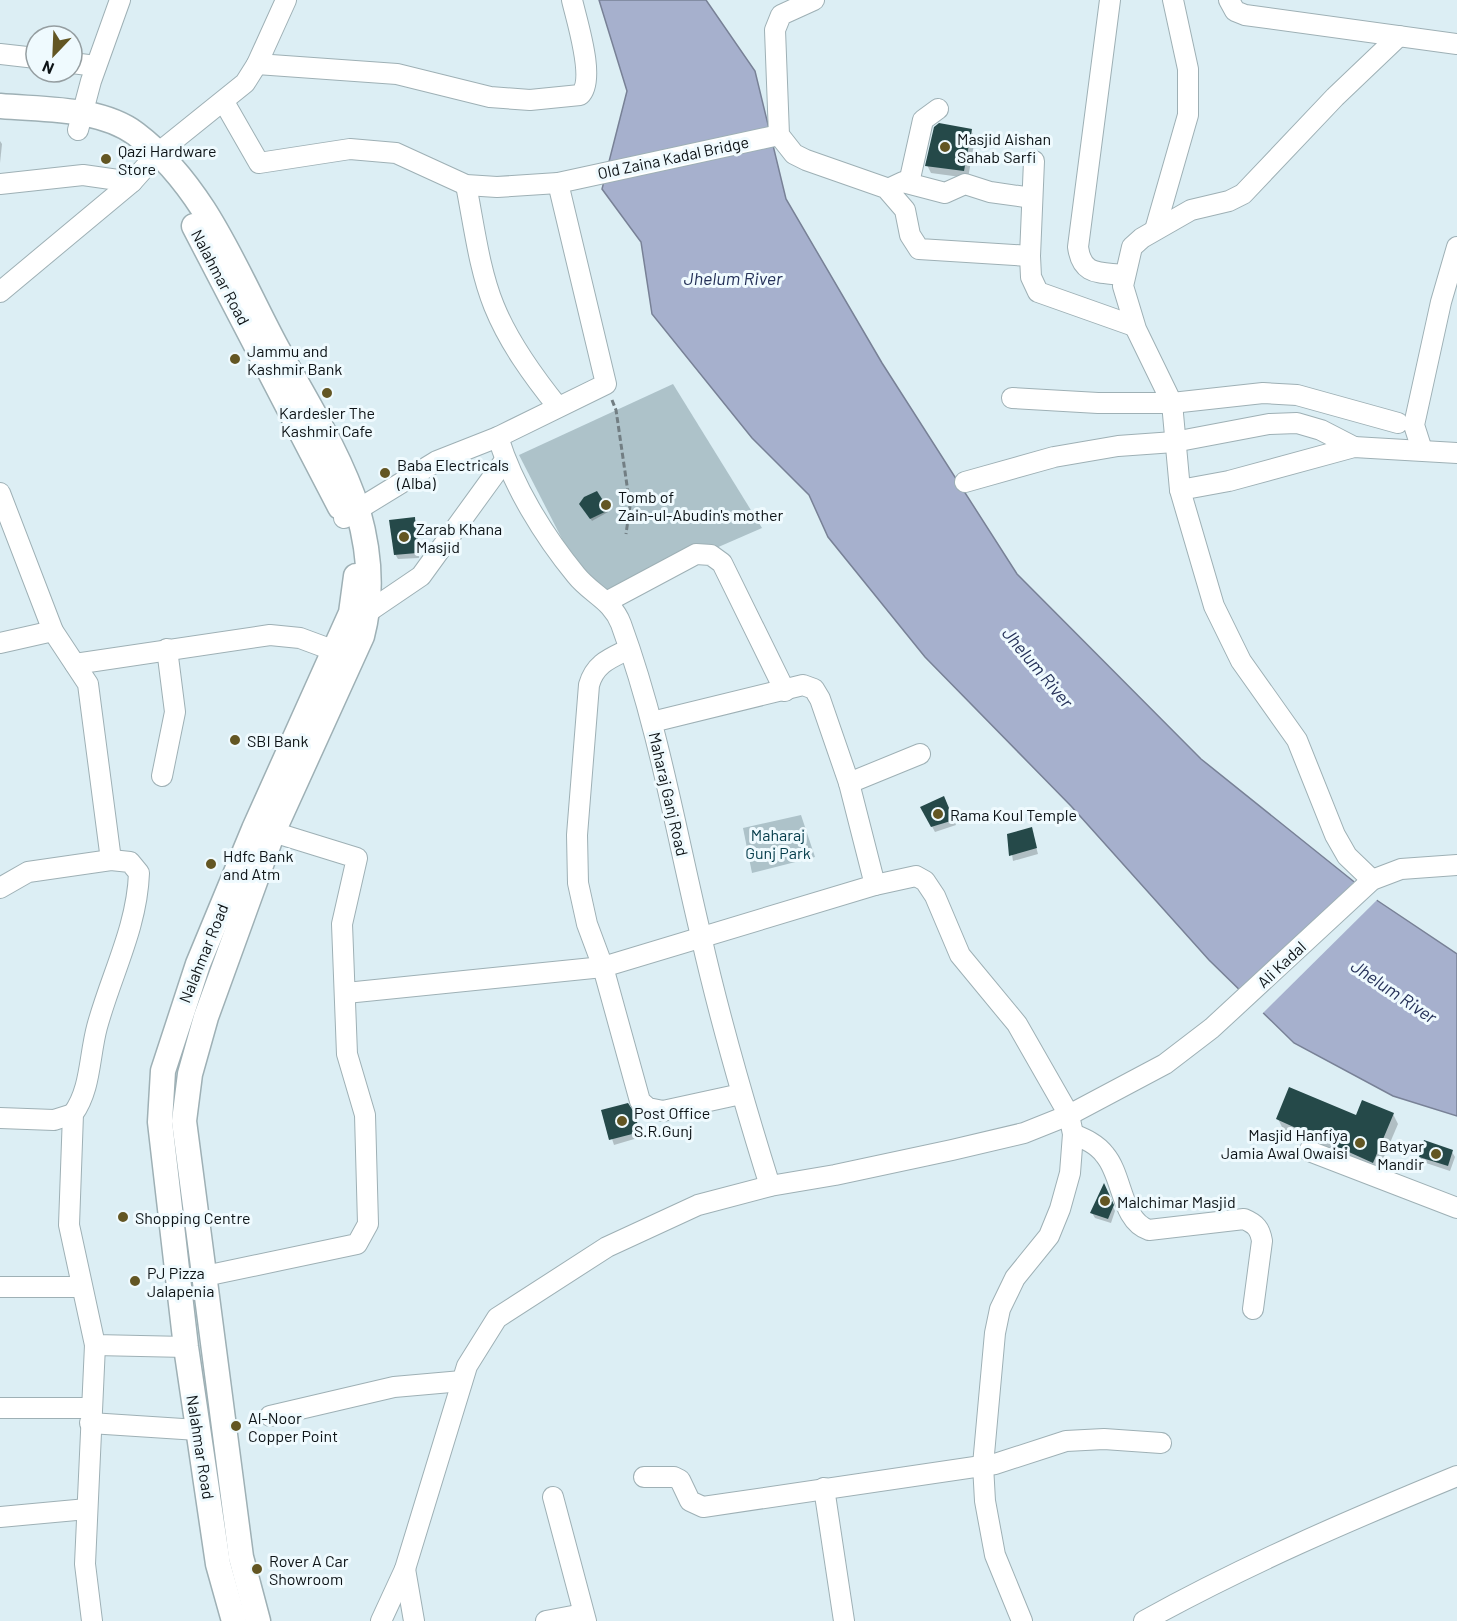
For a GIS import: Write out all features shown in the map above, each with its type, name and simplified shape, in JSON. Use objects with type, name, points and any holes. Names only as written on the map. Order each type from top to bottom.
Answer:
[{"type":"main road","points":[[0,106],[86,126]]},
{"type":"main road","points":[[0,122],[124,126],[153,158],[195,197],[232,258],[268,332],[335,455],[371,584],[368,612],[362,636],[343,654]]},
{"type":"main road","name":"Nalahmar Road","points":[[258,1621],[241,1557],[184,1121],[190,1074],[207,1017],[273,832],[343,654],[355,592],[351,514]]},
{"type":"main road","name":"Nalahmar Road","points":[[234,1621],[218,1564],[186,1347],[160,1122],[163,1071],[198,964],[254,829],[343,654]]},
{"type":"street","points":[[86,126],[96,66],[120,0]]},
{"type":"street","points":[[0,292],[132,182],[153,158],[224,102],[245,82],[257,64],[286,0]]},
{"type":"street","points":[[257,64],[397,74],[440,87],[509,99],[563,99],[580,95],[585,91],[588,75],[572,0]]},
{"type":"street","points":[[814,0],[786,11],[781,15],[775,30],[775,136],[794,154],[806,160],[871,180],[888,189],[905,210],[913,243],[919,249],[1030,256]]},
{"type":"street","points":[[1110,0],[1078,247],[1080,261],[1087,269],[1124,275]]},
{"type":"street","points":[[1155,230],[1188,115],[1188,69],[1173,0]]},
{"type":"street","points":[[1229,0],[1235,11],[1245,15],[1457,44]]},
{"type":"street","points":[[1399,36],[1335,97],[1243,194],[1229,201],[1191,210],[1155,230],[1132,248],[1124,275],[1126,302],[1134,326],[1172,403],[1180,490],[1214,606],[1240,661],[1297,740],[1335,835],[1347,855],[1372,880],[1401,869],[1457,865]]},
{"type":"street","points":[[0,54],[24,57]]},
{"type":"street","points":[[84,64],[96,66]]},
{"type":"street","points":[[224,102],[260,163],[350,149],[396,153],[466,185],[493,305],[534,378],[558,407]]},
{"type":"street","points":[[909,183],[923,120],[938,109]]},
{"type":"street","name":"Old Zaina Kadal Bridge","points":[[466,185],[497,187],[566,180],[775,136]]},
{"type":"street","points":[[1034,161],[1030,256],[1031,277],[1038,292],[1134,326]]},
{"type":"street","points":[[0,184],[83,175],[132,182]]},
{"type":"street","points":[[351,514],[437,461],[498,437],[606,384],[566,180]]},
{"type":"street","points":[[888,189],[903,182],[945,193],[965,184],[990,192],[1032,198]]},
{"type":"street","points":[[1422,450],[1414,425],[1441,302],[1457,247]]},
{"type":"street","points":[[1012,398],[1098,403],[1172,403],[1263,393],[1297,395],[1398,423]]},
{"type":"street","points":[[964,482],[1054,457],[1118,446],[1174,442],[1269,424],[1297,423],[1321,430],[1354,447]]},
{"type":"street","name":"Maharaj Ganj Road","points":[[498,437],[505,460],[540,523],[577,577],[608,601],[620,621],[652,722],[700,936],[741,1094],[770,1186]]},
{"type":"street","points":[[1180,490],[1229,481],[1354,447],[1457,453]]},
{"type":"street","points":[[368,612],[421,576],[505,460]]},
{"type":"street","points":[[0,493],[53,631],[88,684],[111,860]]},
{"type":"street","points":[[608,601],[696,554],[711,555],[722,563],[785,691]]},
{"type":"street","points":[[0,644],[53,631]]},
{"type":"street","points":[[75,664],[270,635],[300,638],[343,654]]},
{"type":"street","points":[[629,649],[602,663],[593,672],[577,835],[578,883],[586,924],[603,967],[640,1101],[648,1108],[663,1111],[741,1094]]},
{"type":"street","points":[[162,776],[175,712],[167,650]]},
{"type":"street","points":[[652,722],[802,685],[813,689],[820,699],[849,783],[875,885]]},
{"type":"street","points":[[849,783],[920,754]]},
{"type":"street","points":[[205,1276],[357,1244],[368,1224],[365,1115],[347,1054],[342,924],[357,858],[273,832]]},
{"type":"street","points":[[0,888],[28,872],[111,860],[130,862],[136,866],[139,873],[132,925],[96,1030],[83,1100],[73,1114],[69,1225],[95,1345],[86,1564],[92,1621]]},
{"type":"street","points":[[346,993],[603,967],[875,885],[916,876],[926,881],[960,956],[1017,1024],[1071,1125],[1105,1155],[1117,1175],[1133,1221],[1140,1228],[1149,1230],[1244,1220],[1254,1223],[1260,1232],[1262,1241],[1253,1310]]},
{"type":"street","name":"Ali Kadal","points":[[381,1621],[405,1569],[462,1382],[482,1338],[497,1318],[607,1247],[698,1206],[770,1186],[835,1175],[1024,1133],[1071,1125],[1165,1064],[1212,1028],[1372,880]]},
{"type":"street","points":[[0,1118],[54,1120],[73,1114]]},
{"type":"street","points":[[1022,1621],[995,1554],[985,1501],[983,1465],[995,1332],[1000,1309],[1015,1278],[1049,1236],[1070,1173],[1071,1125]]},
{"type":"street","points":[[1309,1151],[1457,1208]]},
{"type":"street","points":[[0,1287],[81,1287]]},
{"type":"street","points":[[95,1345],[186,1347]]},
{"type":"street","points":[[270,1416],[394,1387],[462,1382]]},
{"type":"street","points":[[0,1408],[91,1415],[198,1430]]},
{"type":"street","points":[[644,1478],[674,1477],[680,1480],[690,1502],[703,1507],[1012,1460],[1066,1442],[1104,1439],[1161,1443]]},
{"type":"street","points":[[1144,1621],[1218,1579],[1330,1528],[1457,1476]]},
{"type":"street","points":[[825,1488],[844,1621]]},
{"type":"street","points":[[546,1621],[584,1617],[553,1497]]},
{"type":"street","points":[[0,1517],[87,1509]]},
{"type":"street","points":[[405,1569],[414,1621]]},
{"type":"path","points":[[606,384],[616,410],[626,466],[630,506],[626,534]]},
{"type":"green space","points":[[673,384],[762,528],[606,596],[580,574],[519,455]]},
{"type":"green space","name":"Maharaj Gunj Park","points":[[801,815],[815,857],[752,873],[743,828]]},
{"type":"water","name":"Jhelum River","points":[[599,0],[706,0],[755,71],[786,199],[882,363],[1017,574],[1201,759],[1378,901],[1457,954],[1457,1116],[1393,1096],[1294,1043],[1209,960],[1071,806],[925,657],[828,537],[809,495],[752,438],[652,314],[641,242],[602,189],[627,91]]},
{"type":"pier","points":[[1356,880],[1379,898],[1261,1015],[1240,994]]},
{"type":"building","name":"Masjid Aishan Sahab Sarfi","points":[[939,123],[972,129],[964,171],[925,166],[934,127]]},
{"type":"building","points":[[597,491],[609,510],[590,519],[579,504],[584,497]]},
{"type":"building","name":"Zarab Khana Masjid","points":[[415,517],[417,553],[394,555],[389,520]]},
{"type":"building","name":"Rama Koul Temple","points":[[944,796],[954,820],[931,827],[920,807]]},
{"type":"building","points":[[1032,827],[1037,848],[1009,856],[1007,834]]},
{"type":"building","points":[[1289,1087],[1356,1115],[1362,1100],[1394,1113],[1373,1163],[1276,1119]]},
{"type":"building","points":[[628,1103],[634,1112],[640,1132],[609,1140],[601,1110]]},
{"type":"building","name":"Batyar Mandir","points":[[1424,1140],[1453,1150],[1448,1166],[1419,1157]]},
{"type":"building","name":"Malchimar Masjid","points":[[1104,1183],[1114,1205],[1108,1219],[1090,1213]]},
{"type":"place","name":"Masjid Aishan Sahab Sarfi","points":[[945,147]]},
{"type":"place","name":"Qazi Hardware Store","points":[[106,159]]},
{"type":"place","name":"Jammu and Kashmir Bank","points":[[235,359]]},
{"type":"place","name":"Kardesler The Kashmir Cafe","points":[[327,393]]},
{"type":"place","name":"Baba Electricals (Alba)","points":[[385,473]]},
{"type":"place","name":"Tomb of Zain-ul-Abudin's mother","points":[[606,505]]},
{"type":"place","name":"Zarab Khana Masjid","points":[[404,537]]},
{"type":"place","name":"SBI Bank","points":[[235,740]]},
{"type":"place","name":"Rama Koul Temple","points":[[938,814]]},
{"type":"place","name":"Hdfc Bank and Atm","points":[[211,864]]},
{"type":"place","name":"Post Office S.R.Gunj","points":[[622,1121]]},
{"type":"place","name":"Masjid Hanfiya Jamia Awal Owaisi","points":[[1360,1143]]},
{"type":"place","name":"Batyar Mandir","points":[[1436,1154]]},
{"type":"place","name":"Malchimar Masjid","points":[[1105,1201]]},
{"type":"place","name":"Shopping Centre","points":[[123,1217]]},
{"type":"place","name":"PJ Pizza Jalapenia","points":[[135,1281]]},
{"type":"place","name":"Al-Noor Copper Point","points":[[236,1426]]},
{"type":"place","name":"Rover A Car Showroom","points":[[257,1569]]}]
